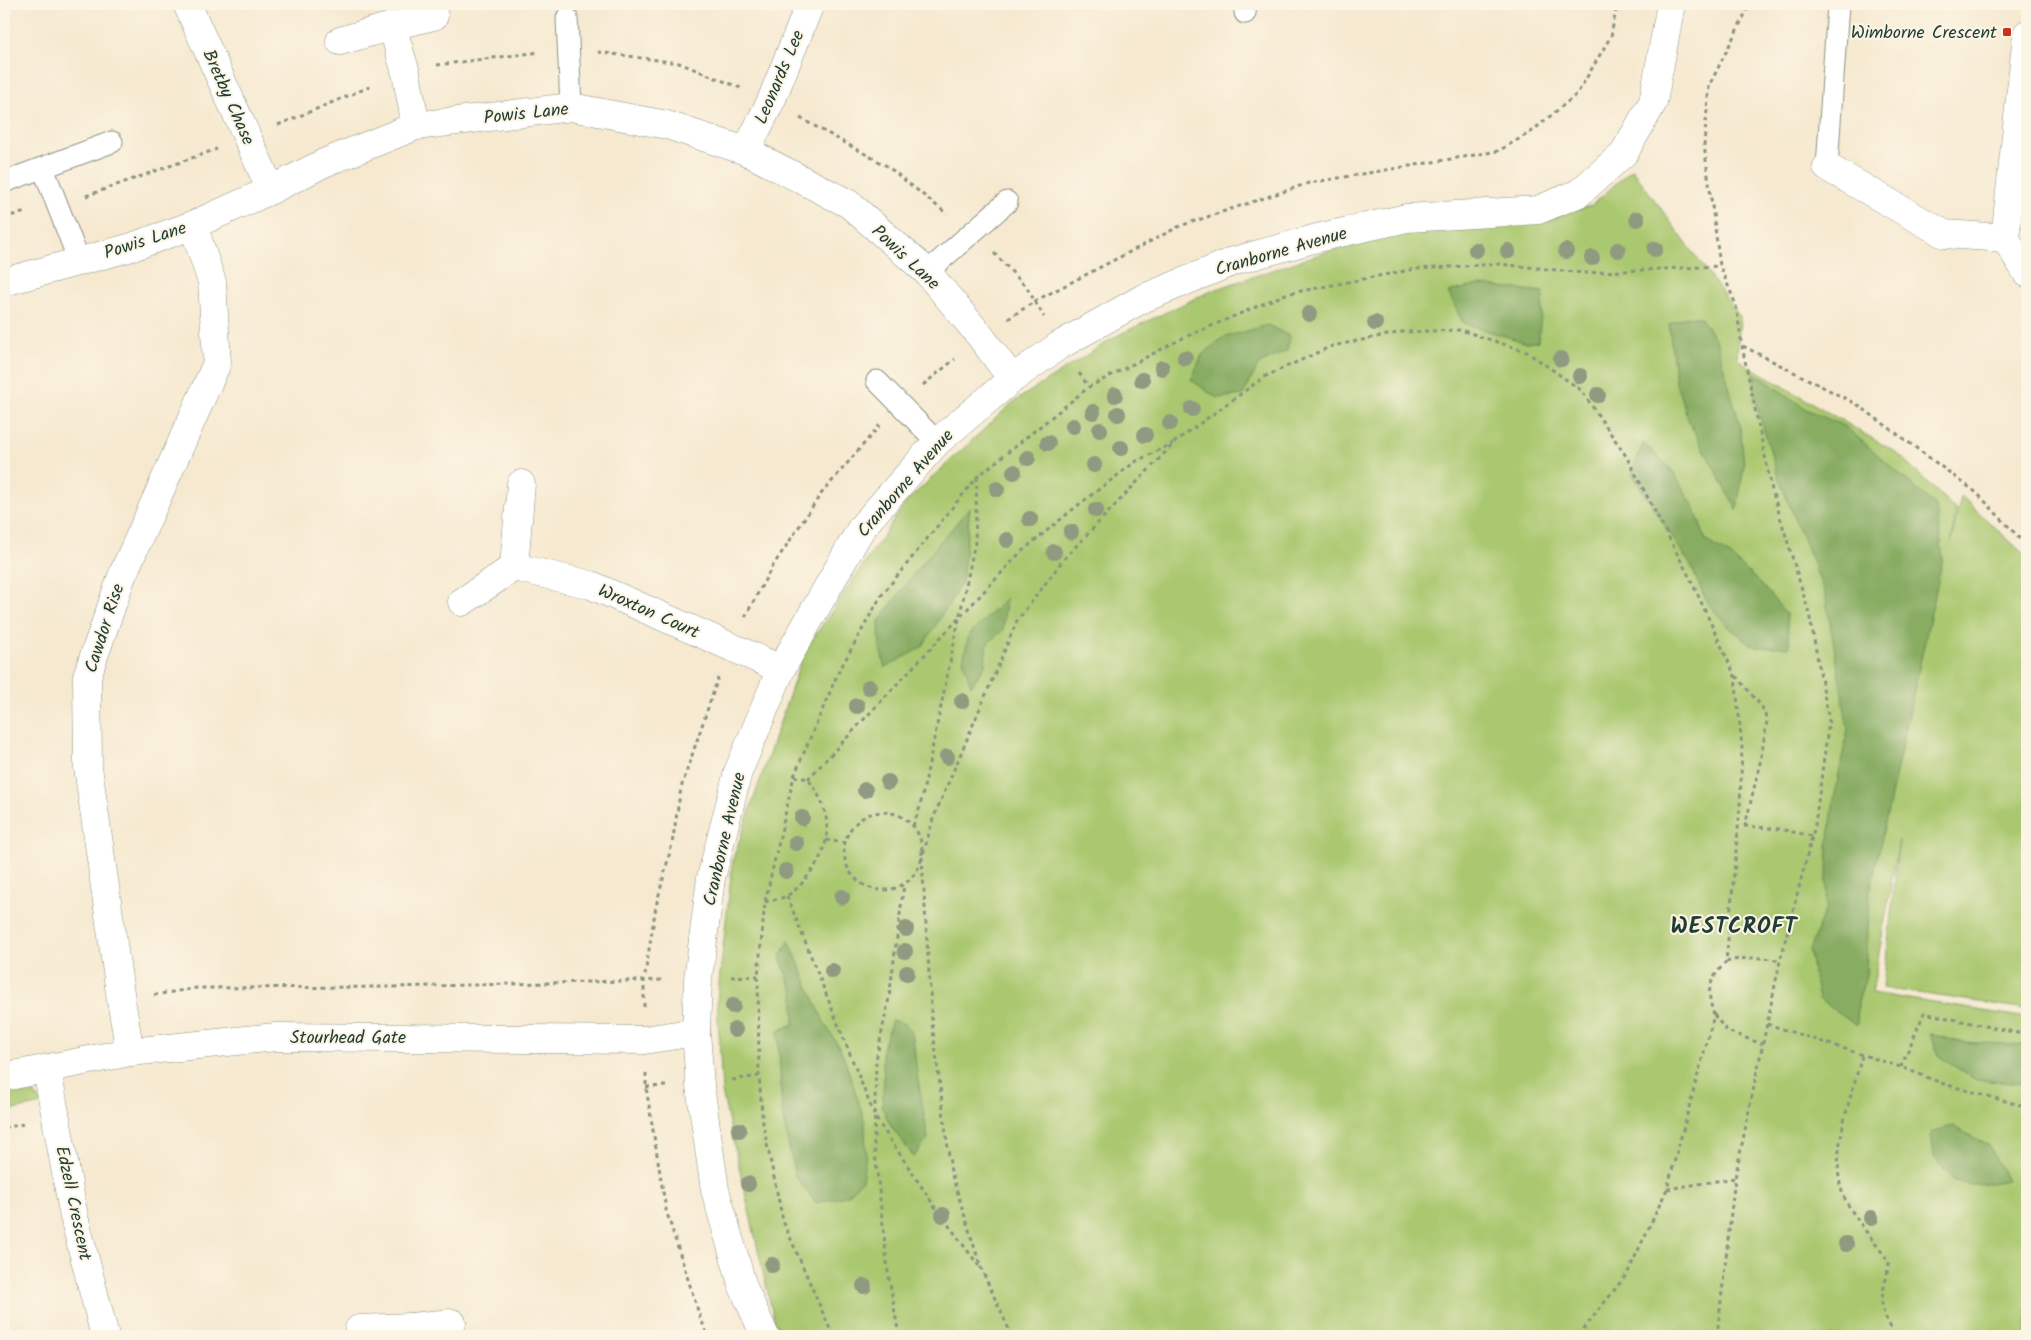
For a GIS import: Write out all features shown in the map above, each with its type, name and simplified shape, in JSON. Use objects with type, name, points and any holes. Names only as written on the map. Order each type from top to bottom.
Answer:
[{"type":"street","name":"Bretby Chase","points":[[187,4],[271,190]]},
{"type":"street","name":"Leonards Lee","points":[[746,151],[771,101],[810,4]]},
{"type":"street","name":"Cranborne Avenue","points":[[765,1336],[743,1287],[715,1190],[700,1086],[696,1032],[698,979],[711,878],[738,772],[781,669],[862,527],[937,442],[1012,379],[1060,345],[1142,299],[1234,261],[1318,238],[1407,218],[1538,210],[1579,193],[1624,153],[1653,102],[1671,4]]},
{"type":"street","points":[[340,41],[434,16]]},
{"type":"street","points":[[392,26],[406,72],[416,126]]},
{"type":"street","points":[[2027,34],[2005,238],[2027,273]]},
{"type":"street","name":"Powis Lane","points":[[4,282],[132,246],[192,225],[271,190],[324,163],[416,126],[571,107],[667,125],[746,151],[849,204],[927,272],[982,337],[1012,379]]},
{"type":"street","points":[[1827,167],[1944,234],[2005,238]]},
{"type":"street","name":"Cawdor Rise","points":[[130,1052],[88,767],[87,676],[122,576],[217,364],[212,282],[192,225]]},
{"type":"street","points":[[462,602],[514,567],[521,484]]},
{"type":"street","name":"Wroxton Court","points":[[514,567],[591,586],[781,669]]},
{"type":"street","name":"Stourhead Gate","points":[[4,1077],[130,1052],[276,1037],[644,1040],[696,1032]]},
{"type":"street","name":"Edzell Crescent","points":[[47,1069],[74,1217],[105,1336]]},
{"type":"street","points":[[359,1329],[412,1331],[452,1323]]},
{"type":"lane","points":[[1827,167],[1838,4]]},
{"type":"lane","points":[[567,18],[571,107]]},
{"type":"lane","points":[[4,182],[112,142]]},
{"type":"lane","points":[[43,168],[79,261]]},
{"type":"lane","points":[[927,272],[1006,202]]},
{"type":"lane","points":[[877,381],[937,442]]},
{"type":"path","points":[[708,1336],[700,1317],[666,1210],[646,1087],[644,981],[656,906],[672,844],[681,788],[729,646],[772,567],[821,494],[898,404],[982,337],[1035,301],[1180,226],[1309,183],[1498,151],[1531,132],[1577,94],[1611,36],[1617,4]]},
{"type":"path","points":[[1717,1336],[1735,1178],[1780,961],[1812,836],[1829,720],[1809,613],[1772,490],[1742,346],[1736,304],[1720,266],[1704,146],[1709,86],[1750,4]]},
{"type":"path","points":[[4,217],[59,206],[248,138],[420,67],[568,49],[679,62],[771,101],[887,166],[986,245],[1027,288],[1060,345],[1089,387]]},
{"type":"path","points":[[833,1336],[783,1221],[763,1125],[759,1076],[758,976],[766,902],[794,776],[838,673],[881,596],[977,477],[1089,387],[1183,338],[1286,294],[1415,269],[1499,264],[1584,273],[1720,266]]},
{"type":"path","points":[[1012,1336],[981,1268],[951,1172],[932,1023],[922,858],[919,837],[913,826],[904,818],[892,813],[880,812],[868,815],[857,822],[849,831],[845,843],[845,856],[848,868],[855,878],[866,886],[878,889],[891,888],[904,884],[914,875],[922,858],[932,819],[1017,621],[1063,560],[1176,442],[1264,377],[1332,346],[1402,332],[1461,330],[1527,352],[1581,390],[1626,456],[1691,580],[1735,676],[1762,706],[1767,722],[1760,763],[1745,826]]},
{"type":"path","points":[[1742,346],[1858,405],[1977,493],[2027,546]]},
{"type":"path","points":[[808,779],[1021,552],[1076,506],[1135,462],[1176,442]]},
{"type":"path","points":[[913,826],[920,807],[975,542],[977,477]]},
{"type":"path","points":[[1726,962],[1739,825],[1742,747],[1735,676]]},
{"type":"path","points":[[766,902],[787,896],[802,884],[814,870],[826,846],[827,818],[820,794],[808,779],[794,776]]},
{"type":"path","points":[[1739,825],[1779,829],[1812,836]]},
{"type":"path","points":[[826,840],[845,843]]},
{"type":"path","points":[[898,1336],[888,1272],[874,1144],[876,1060],[889,998],[904,884]]},
{"type":"path","points":[[787,896],[875,1117],[934,1207],[981,1268]]},
{"type":"path","points":[[1762,1044],[1727,1031],[1714,1015],[1708,998],[1712,977],[1726,962],[1744,957],[1780,961]]},
{"type":"path","points":[[121,1000],[197,988],[392,987],[644,981],[758,976]]},
{"type":"path","points":[[1901,1067],[1924,1013],[2027,1035]]},
{"type":"path","points":[[1578,1336],[1627,1274],[1667,1189],[1714,1015]]},
{"type":"path","points":[[1767,1024],[1901,1067],[1944,1084],[2027,1107]]},
{"type":"path","points":[[1862,1056],[1842,1128],[1839,1179],[1845,1198],[1889,1262],[1882,1298],[1883,1312],[1895,1336]]},
{"type":"path","points":[[1667,1189],[1735,1178]]},
{"type":"green space","points":[[1632,169],[1740,317],[1737,359],[1897,453],[1956,510],[1951,543],[1961,496],[2027,557],[2027,1009],[1883,988],[1899,840],[1872,993],[2027,1018],[2027,1336],[784,1336],[774,1320],[722,1092],[717,1000],[733,859],[804,652],[906,502],[1012,403],[1118,335],[1211,291],[1387,231],[1544,221],[1592,205]]},
{"type":"green space","points":[[1479,285],[1544,292],[1538,341],[1527,343],[1463,323],[1448,292]]},
{"type":"green space","points":[[1687,317],[1700,317],[1716,340],[1740,425],[1744,465],[1737,510],[1689,422],[1676,383],[1669,324]]},
{"type":"green space","points":[[1268,325],[1289,336],[1287,351],[1259,364],[1243,395],[1217,398],[1191,380],[1202,355],[1222,338]]},
{"type":"green space","points":[[1754,373],[1808,410],[1846,427],[1936,506],[1943,558],[1870,892],[1866,975],[1858,1002],[1857,1026],[1819,999],[1809,950],[1826,908],[1828,846],[1834,798],[1848,729],[1825,593],[1778,477],[1755,399]]},
{"type":"green space","points":[[1643,443],[1672,470],[1694,507],[1706,541],[1728,554],[1761,584],[1786,614],[1790,647],[1755,647],[1730,628],[1707,603],[1691,566],[1632,474]]},
{"type":"green space","points":[[970,507],[962,583],[922,647],[885,668],[880,647],[879,621],[918,568]]},
{"type":"green space","points":[[1006,598],[1003,630],[987,644],[985,665],[971,686],[963,660],[969,635]]},
{"type":"green space","points":[[789,941],[824,1022],[843,1054],[865,1122],[866,1154],[862,1180],[848,1195],[816,1203],[795,1176],[782,1113],[778,1031],[794,1024],[794,994],[780,958]]},
{"type":"green space","points":[[892,1020],[905,1024],[913,1037],[928,1138],[914,1157],[892,1128],[882,1107],[884,1081],[882,1051]]},
{"type":"green space","points":[[1930,1034],[1960,1042],[2027,1045],[2027,1084],[1976,1080],[1940,1057]]},
{"type":"green space","points":[[15,1084],[31,1090],[42,1104],[4,1112],[4,1086]]},
{"type":"green space","points":[[1953,1126],[1989,1146],[2007,1180],[1980,1185],[1954,1181],[1934,1157],[1931,1132]]},
{"type":"place","name":"Wimborne Crescent","points":[[2007,32]]},
{"type":"district","name":"WESTCROFT","points":[[1734,925]]}]
